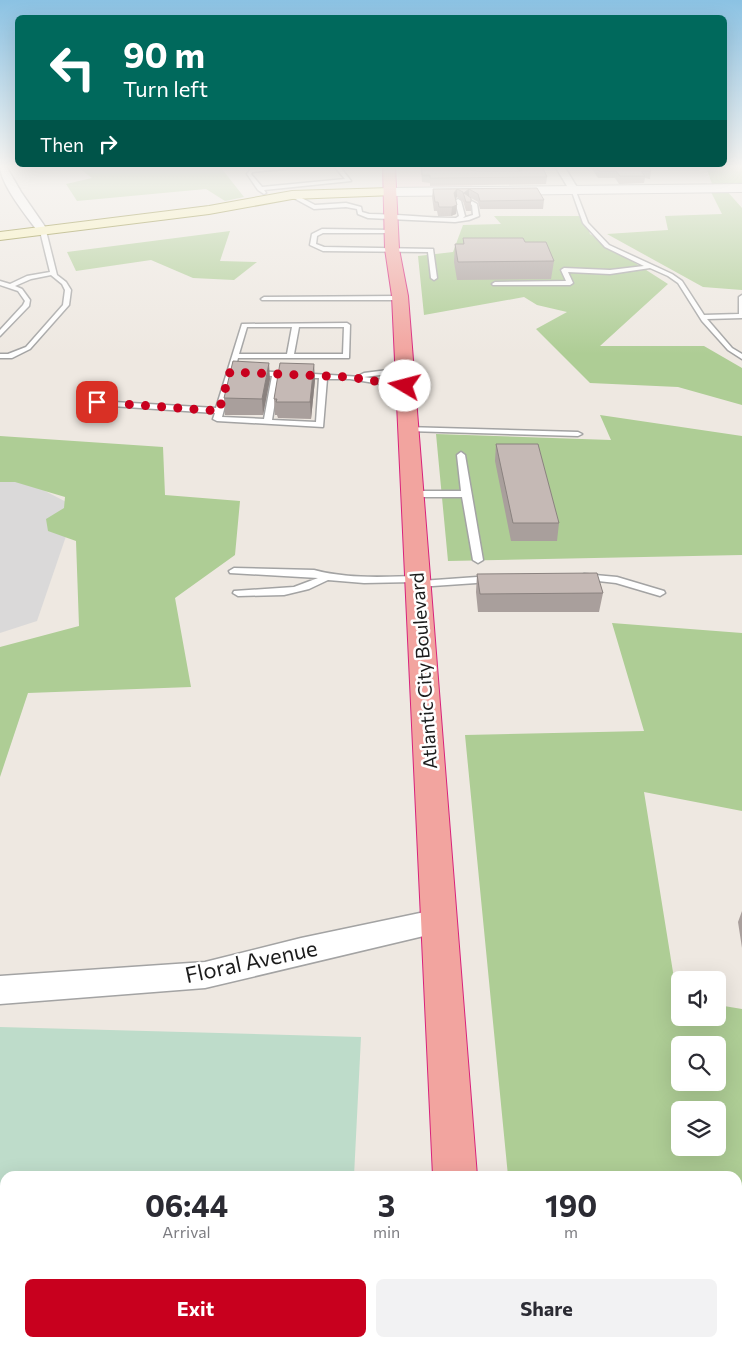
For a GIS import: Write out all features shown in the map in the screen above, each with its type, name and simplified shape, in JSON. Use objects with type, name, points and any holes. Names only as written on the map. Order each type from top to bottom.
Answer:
[{"type":"highway","name":"Atlantic City Boulevard","points":[[392,229],[400,298],[455,1171]]},
{"type":"main road","points":[[0,236],[60,229]]},
{"type":"street","name":"Floral Avenue","points":[[0,990],[205,975],[301,951],[439,921]]},
{"type":"lane","points":[[591,229],[607,246],[650,267],[670,274],[680,282],[702,317],[730,349],[742,357]]},
{"type":"lane","points":[[0,356],[9,356],[28,348],[66,306],[68,290],[64,283],[54,276],[43,231]]},
{"type":"lane","points":[[392,240],[323,249],[313,245],[314,235],[322,231],[392,240],[431,250],[434,278]]},
{"type":"lane","points":[[495,284],[570,283],[564,270],[610,272],[650,267]]},
{"type":"lane","points":[[11,286],[29,277],[54,272]]},
{"type":"lane","points":[[0,283],[20,290],[28,301],[26,306],[0,334]]},
{"type":"lane","points":[[702,317],[742,315],[742,297]]},
{"type":"lane","points":[[264,299],[400,298]]},
{"type":"lane","points":[[235,356],[346,356],[347,325],[244,325],[230,372],[217,418],[320,426],[323,376]]},
{"type":"lane","points":[[290,356],[296,325]]},
{"type":"lane","points":[[230,372],[239,373]]},
{"type":"lane","points":[[248,373],[405,378]]},
{"type":"lane","points":[[268,422],[276,374]]},
{"type":"lane","points":[[350,377],[405,378]]},
{"type":"lane","points":[[97,402],[219,411]]},
{"type":"lane","points":[[408,429],[578,434]]},
{"type":"lane","points":[[461,455],[478,560]]},
{"type":"lane","points":[[412,494],[466,494]]},
{"type":"lane","points":[[234,571],[314,573],[326,577],[417,582],[502,578]]},
{"type":"lane","points":[[568,576],[617,580],[660,593]]},
{"type":"lane","points":[[238,593],[294,591],[315,584],[326,577]]},
{"type":"shaded area","points":[[0,475],[14,475],[76,507],[37,621],[0,633]]},
{"type":"green space","points":[[462,229],[588,229],[590,234],[668,284],[600,346],[704,346],[742,368],[742,405],[678,387],[590,383],[536,329],[567,312],[537,305],[524,297],[424,315],[418,256],[453,252]]},
{"type":"green space","points":[[742,229],[742,290],[703,287],[607,234],[668,230]]},
{"type":"green space","points":[[230,231],[220,261],[257,262],[234,280],[193,278],[151,260],[76,271],[67,252]]},
{"type":"green space","points":[[600,415],[742,436],[742,555],[448,561],[436,434],[611,440]]},
{"type":"green space","points":[[0,436],[163,447],[165,495],[240,501],[235,555],[175,598],[191,687],[28,693],[0,777],[0,647],[79,626],[76,541],[48,531],[46,519],[64,508],[65,497],[15,482],[0,482]]},
{"type":"green space","points":[[612,623],[742,633],[742,811],[644,792],[673,971],[671,971],[671,1026],[726,1026],[726,1006],[742,1009],[742,1171],[508,1171],[465,735],[644,731]]},
{"type":"green space","points":[[0,1027],[361,1037],[354,1171],[0,1171]]},
{"type":"building","points":[[463,238],[523,238],[525,242],[546,242],[554,261],[458,262],[455,244],[464,244]]},
{"type":"building","points":[[233,361],[269,363],[262,399],[224,398]]},
{"type":"building","points":[[280,363],[314,364],[310,402],[276,402],[277,399],[274,399]]},
{"type":"building","points":[[496,444],[538,444],[559,523],[513,523]]},
{"type":"building","points":[[597,573],[603,593],[480,594],[477,574]]},
{"type":"route","points":[[97,402],[219,411],[230,372],[350,377],[405,386]]}]
